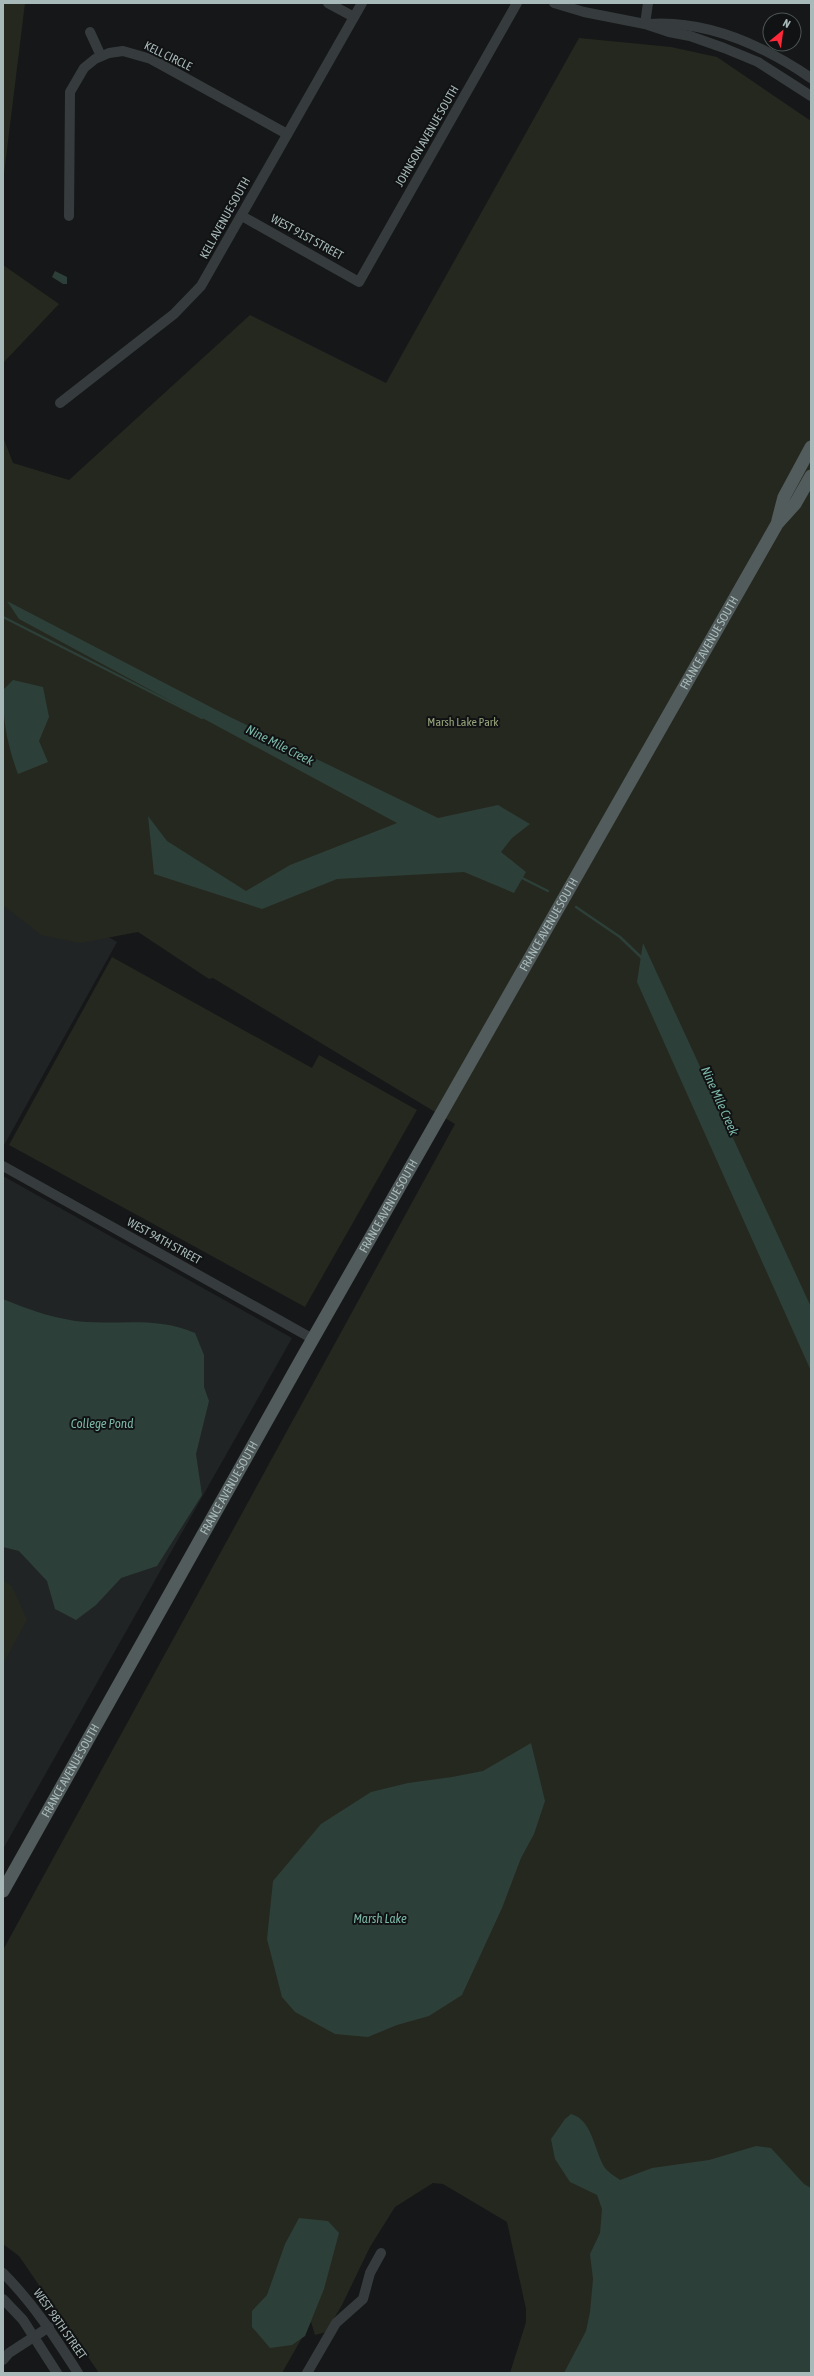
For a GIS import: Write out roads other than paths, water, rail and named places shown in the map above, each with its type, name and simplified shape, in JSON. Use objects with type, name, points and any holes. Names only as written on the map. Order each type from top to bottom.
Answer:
[{"type":"main road","name":"FRANCE AVENUE SOUTH","points":[[777,524],[784,497],[811,447]]},
{"type":"main road","name":"FRANCE AVENUE SOUTH","points":[[3,1891],[313,1339],[777,524],[795,504],[811,476]]},
{"type":"street","points":[[328,3],[354,17]]},
{"type":"street","name":"KELL AVENUE SOUTH","points":[[60,403],[174,314],[188,301],[212,270],[287,134],[362,3]]},
{"type":"street","name":"JOHNSON AVENUE SOUTH","points":[[359,282],[518,3]]},
{"type":"street","points":[[554,3],[584,12],[645,24],[668,32],[690,36],[758,62],[811,96]]},
{"type":"street","points":[[645,24],[648,3]]},
{"type":"street","points":[[645,24],[671,22],[703,28],[744,42],[784,60],[811,78]]},
{"type":"street","points":[[90,32],[101,56]]},
{"type":"street","name":"KELL CIRCLE","points":[[69,216],[70,92],[84,68],[101,56],[123,51],[137,54],[287,134]]},
{"type":"street","name":"WEST 91ST STREET","points":[[242,216],[359,282]]},
{"type":"street","name":"WEST 94TH STREET","points":[[3,1166],[313,1339]]},
{"type":"street","points":[[307,2373],[336,2323],[363,2299],[370,2273],[381,2253]]},
{"type":"street","name":"WEST 98TH STREET","points":[[3,2274],[22,2292],[49,2327],[78,2373]]},
{"type":"street","points":[[3,2299],[35,2337],[56,2373]]},
{"type":"street","points":[[3,2360],[9,2353],[49,2327]]},
{"type":"water","points":[[55,271],[67,277],[67,284],[63,284],[52,277]]},
{"type":"water","points":[[7,601],[226,715],[438,818],[498,805],[530,824],[512,838],[501,852],[526,872],[514,893],[464,872],[337,879],[262,909],[154,874],[148,816],[167,841],[246,891],[290,865],[397,823],[19,619]]},
{"type":"water","points":[[13,680],[43,687],[49,717],[39,741],[48,762],[18,774],[6,733],[3,702],[3,690]]},
{"type":"water","points":[[643,943],[811,1307],[811,1371],[637,982]]},
{"type":"water","name":"College Pond","points":[[3,1299],[44,1314],[75,1321],[141,1322],[182,1328],[195,1333],[204,1355],[204,1387],[209,1401],[196,1454],[202,1495],[157,1566],[121,1578],[96,1605],[76,1620],[55,1609],[47,1581],[19,1551],[3,1547]]},
{"type":"water","name":"Marsh Lake","points":[[531,1743],[545,1801],[534,1834],[521,1858],[502,1908],[462,1995],[429,2016],[397,2025],[368,2037],[335,2034],[295,2012],[282,1997],[267,1939],[273,1881],[321,1824],[371,1792],[408,1783],[483,1771]]},
{"type":"water","points":[[571,2114],[578,2117],[589,2129],[605,2168],[620,2180],[652,2168],[709,2160],[756,2146],[771,2148],[804,2184],[811,2188],[811,2373],[564,2373],[586,2331],[590,2312],[593,2279],[590,2254],[600,2233],[602,2209],[597,2195],[570,2182],[555,2159],[551,2139],[565,2119]]},
{"type":"water","points":[[299,2218],[328,2221],[339,2233],[324,2289],[305,2336],[292,2345],[270,2348],[252,2327],[252,2311],[267,2295],[285,2244]]},
{"type":"waterway","name":"Nine Mile Creek","points":[[3,617],[202,718]]},
{"type":"waterway","name":"Nine Mile Creek","points":[[520,877],[548,891]]},
{"type":"waterway","name":"Nine Mile Creek","points":[[576,907],[620,937],[642,958]]},
{"type":"park label","name":"Marsh Lake Park","points":[[463,722]]}]
